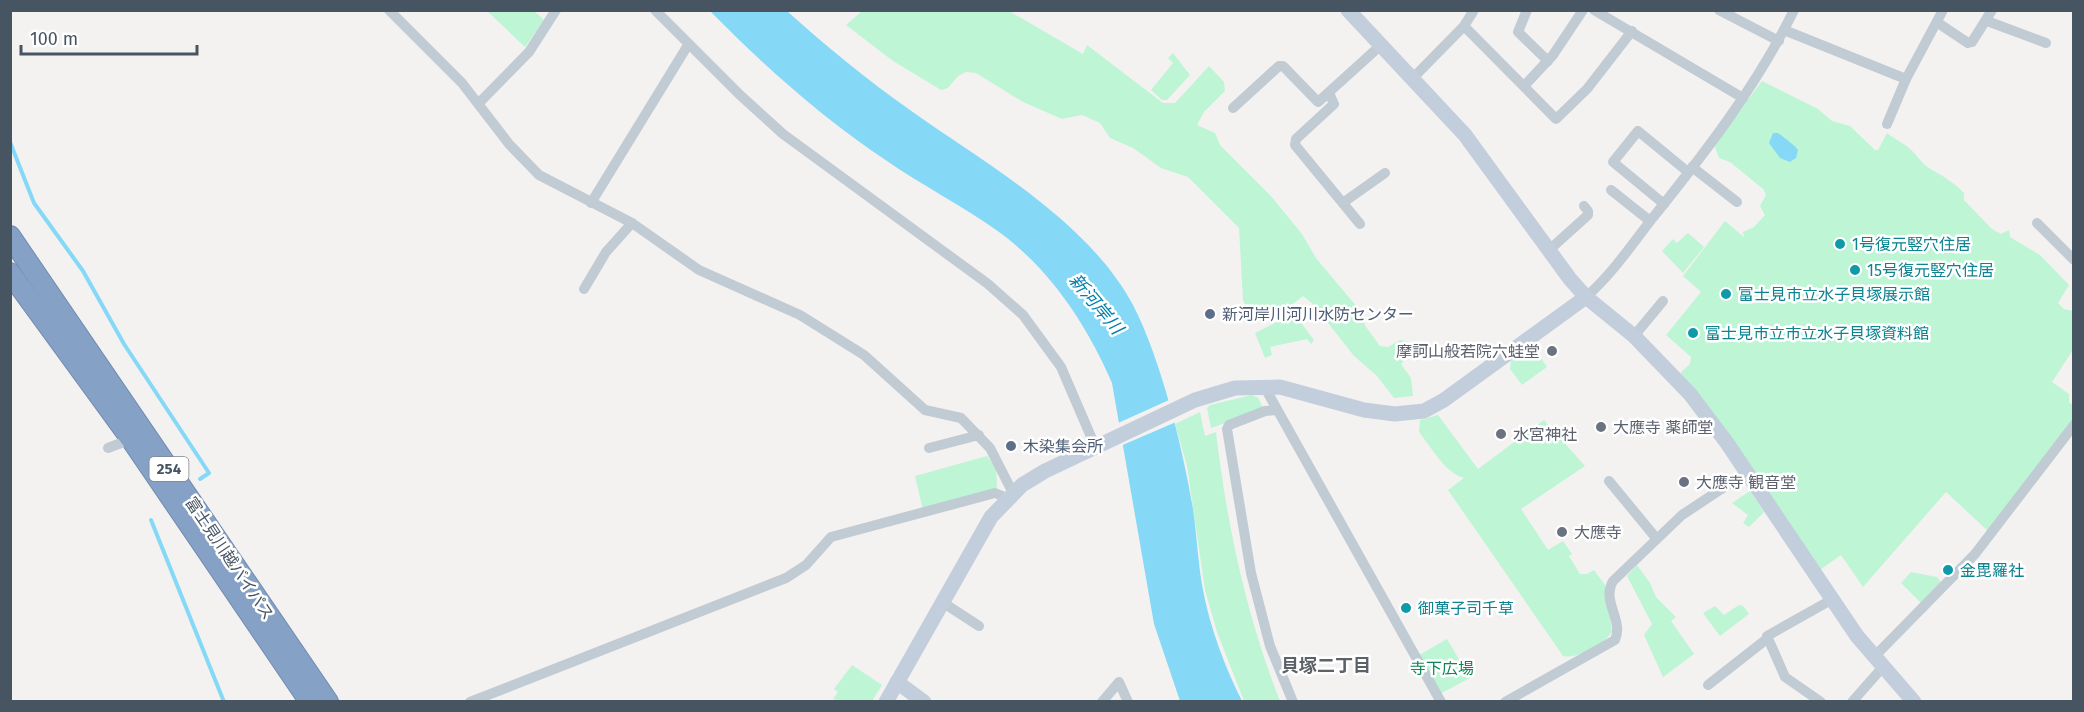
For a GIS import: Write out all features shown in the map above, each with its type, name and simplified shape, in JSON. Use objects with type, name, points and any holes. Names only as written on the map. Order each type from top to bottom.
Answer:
[{"type":"highway","name":"富士見川越バイパス","points":[[10,236],[310,702]]},
{"type":"highway","name":"富士見川越バイパス","points":[[11,274],[138,436],[328,702]]},
{"type":"street","points":[[389,10],[434,53],[479,104],[509,144],[539,175],[632,223],[699,270],[800,315],[864,355],[925,410],[934,414],[956,415],[979,435],[995,456],[1010,495]]},
{"type":"street","points":[[479,104],[529,52],[556,10]]},
{"type":"street","points":[[655,10],[688,45],[783,134],[1008,300],[1036,330],[1061,367],[1096,441]]},
{"type":"street","points":[[1348,10],[1465,135],[1548,250],[1586,297],[1634,336],[1690,394],[1747,472],[1831,600],[1878,663],[1914,702]]},
{"type":"street","points":[[1413,78],[1464,26],[1474,10]]},
{"type":"street","points":[[1527,10],[1518,32],[1548,61]]},
{"type":"street","points":[[1525,85],[1548,61],[1583,10]]},
{"type":"street","points":[[1594,10],[1743,98]]},
{"type":"street","points":[[1719,10],[1779,41]]},
{"type":"street","points":[[886,702],[984,528],[1010,495],[1032,478],[1096,441],[1225,390],[1264,386],[1301,392],[1383,413],[1424,411],[1444,400],[1586,297],[1664,204],[1743,98],[1779,41],[1794,10]]},
{"type":"street","points":[[1887,124],[1906,80],[1943,10]]},
{"type":"street","points":[[1938,23],[1968,43],[1972,42],[1989,16],[2046,43]]},
{"type":"street","points":[[1464,26],[1525,85],[1556,119],[1587,89],[1632,31]]},
{"type":"street","points":[[1784,30],[1906,80]]},
{"type":"street","points":[[591,203],[688,45]]},
{"type":"street","points":[[1233,108],[1279,66],[1283,66],[1318,102],[1381,45]]},
{"type":"street","points":[[1329,93],[1334,104],[1296,139],[1295,145],[1360,224]]},
{"type":"street","points":[[1664,204],[1613,162],[1638,131],[1737,202]]},
{"type":"street","points":[[1344,202],[1385,173]]},
{"type":"street","points":[[1611,190],[1650,221]]},
{"type":"street","points":[[1548,250],[1588,215],[1584,206]]},
{"type":"street","points":[[584,289],[606,252],[632,223]]},
{"type":"street","points":[[2037,223],[2073,260]]},
{"type":"street","points":[[1634,336],[1663,301]]},
{"type":"street","points":[[1264,386],[1441,702]]},
{"type":"street","points":[[1277,410],[1262,412],[1229,425],[1227,429],[1251,573],[1270,646],[1293,702]]},
{"type":"street","points":[[1852,702],[1878,663],[1975,554],[2073,425]]},
{"type":"street","points":[[929,448],[979,435]]},
{"type":"street","points":[[108,448],[138,436]]},
{"type":"street","points":[[1505,702],[1615,640],[1618,625],[1609,597],[1610,586],[1656,538],[1682,515],[1747,472]]},
{"type":"street","points":[[1609,481],[1656,538]]},
{"type":"street","points":[[470,702],[786,578],[806,564],[831,537],[995,494],[1010,495]]},
{"type":"street","points":[[1708,685],[1768,638],[1831,600]]},
{"type":"street","points":[[942,602],[979,626]]},
{"type":"street","points":[[1768,638],[1785,677],[1821,702]]},
{"type":"street","points":[[1102,702],[1119,681],[1128,702]]},
{"type":"street","points":[[897,682],[924,702]]},
{"type":"green space","points":[[487,11],[534,11],[544,20],[525,47]]},
{"type":"green space","points":[[862,11],[1009,11],[1083,54],[1087,45],[1163,103],[1175,103],[1209,66],[1224,82],[1225,91],[1204,112],[1197,125],[1215,133],[1220,145],[1270,195],[1302,234],[1316,258],[1357,307],[1366,327],[1380,346],[1388,347],[1400,340],[1407,341],[1412,352],[1401,364],[1411,378],[1413,396],[1394,398],[1376,375],[1354,356],[1313,304],[1303,296],[1289,307],[1314,340],[1311,344],[1307,339],[1270,347],[1272,355],[1265,358],[1255,333],[1277,322],[1272,312],[1251,320],[1243,300],[1239,228],[1188,177],[1161,168],[1133,148],[1110,138],[1100,123],[1082,115],[1062,119],[1023,102],[976,73],[966,72],[958,76],[948,88],[941,90],[893,61],[846,25]]},
{"type":"green space","points":[[1173,53],[1190,75],[1167,100],[1162,100],[1151,90],[1173,63],[1168,58]]},
{"type":"green space","points":[[1762,81],[1818,109],[1832,121],[1850,126],[1875,150],[1878,150],[1887,133],[1905,145],[1926,166],[1948,179],[1964,193],[1964,200],[1992,229],[2001,234],[2009,230],[2010,237],[2040,255],[2069,285],[2058,303],[2064,309],[2073,311],[2073,350],[2052,382],[2069,394],[2069,402],[2073,405],[2073,423],[1988,531],[1946,492],[1863,587],[1841,555],[1817,572],[1682,380],[1681,372],[1690,364],[1691,357],[1666,335],[1701,292],[1683,276],[1725,221],[1744,237],[1743,232],[1754,227],[1765,215],[1760,206],[1766,195],[1763,189],[1730,162],[1719,158],[1715,147],[1716,142]]},
{"type":"green space","points":[[1688,233],[1704,247],[1683,273],[1662,251],[1673,239],[1677,243]]},
{"type":"green space","points":[[1532,345],[1547,367],[1522,385],[1510,369],[1511,361]]},
{"type":"green space","points":[[1252,395],[1258,398],[1264,409],[1211,428],[1207,408],[1210,405]]},
{"type":"green space","points":[[1200,412],[1205,436],[1216,432],[1239,569],[1257,636],[1280,701],[1244,701],[1217,632],[1205,590],[1187,466],[1175,424]]},
{"type":"green space","points":[[1438,415],[1478,469],[1544,420],[1585,466],[1521,509],[1548,550],[1563,541],[1572,554],[1569,556],[1580,574],[1587,574],[1594,570],[1605,585],[1612,631],[1604,641],[1583,653],[1563,656],[1448,490],[1464,478],[1445,465],[1419,432],[1420,420]]},
{"type":"green space","points":[[987,456],[996,469],[997,488],[923,510],[915,476]]},
{"type":"green space","points":[[1750,491],[1764,512],[1749,527],[1743,523],[1748,515],[1732,503]]},
{"type":"green space","points":[[1637,565],[1650,583],[1656,597],[1676,617],[1671,621],[1694,654],[1663,677],[1644,635],[1652,624],[1627,576]]},
{"type":"green space","points":[[1911,572],[1937,577],[1941,582],[1921,603],[1901,583]]},
{"type":"green space","points":[[1739,605],[1743,606],[1749,614],[1720,636],[1703,613],[1715,606],[1724,615]]},
{"type":"green space","name":"寺下広場","points":[[1447,639],[1470,678],[1436,696],[1414,658]]},
{"type":"green space","points":[[852,665],[882,685],[872,701],[833,699],[838,692],[834,689]]},
{"type":"water","name":"新河岸川","points":[[710,11],[787,11],[831,50],[878,86],[1033,196],[1090,247],[1114,275],[1133,305],[1162,377],[1189,485],[1206,604],[1219,647],[1242,701],[1180,701],[1154,624],[1112,383],[1079,319],[1051,281],[1035,263],[999,232],[901,170],[817,109],[751,52]]},
{"type":"water","points":[[1773,133],[1778,133],[1797,148],[1796,158],[1790,162],[1780,158],[1769,143]]},
{"type":"pier","points":[[1169,400],[1176,422],[1118,447],[1116,424]]},
{"type":"waterway","points":[[10,142],[34,203],[83,271],[124,344],[209,473],[200,479]]},
{"type":"waterway","points":[[151,520],[224,702]]},
{"type":"place","name":"1号復元竪穴住居","points":[[1840,244]]},
{"type":"place","name":"15号復元竪穴住居","points":[[1855,270]]},
{"type":"place","name":"富士見市立水子貝塚展示館","points":[[1726,294]]},
{"type":"place","name":"新河岸川河川水防センター","points":[[1210,314]]},
{"type":"place","name":"富士見市立市立水子貝塚資料館","points":[[1693,333]]},
{"type":"place","name":"摩訶山般若院六蛙堂","points":[[1552,351]]},
{"type":"place","name":"大應寺 薬師堂","points":[[1601,427]]},
{"type":"place","name":"水宮神社","points":[[1501,434]]},
{"type":"place","name":"木染集会所","points":[[1011,446]]},
{"type":"place","name":"大應寺 観音堂","points":[[1684,482]]},
{"type":"place","name":"大應寺","points":[[1562,532]]},
{"type":"place","name":"金毘羅社","points":[[1948,570]]},
{"type":"place","name":"御菓子司千草","points":[[1406,608]]},
{"type":"district","name":"貝塚二丁目","points":[[1326,666]]}]
